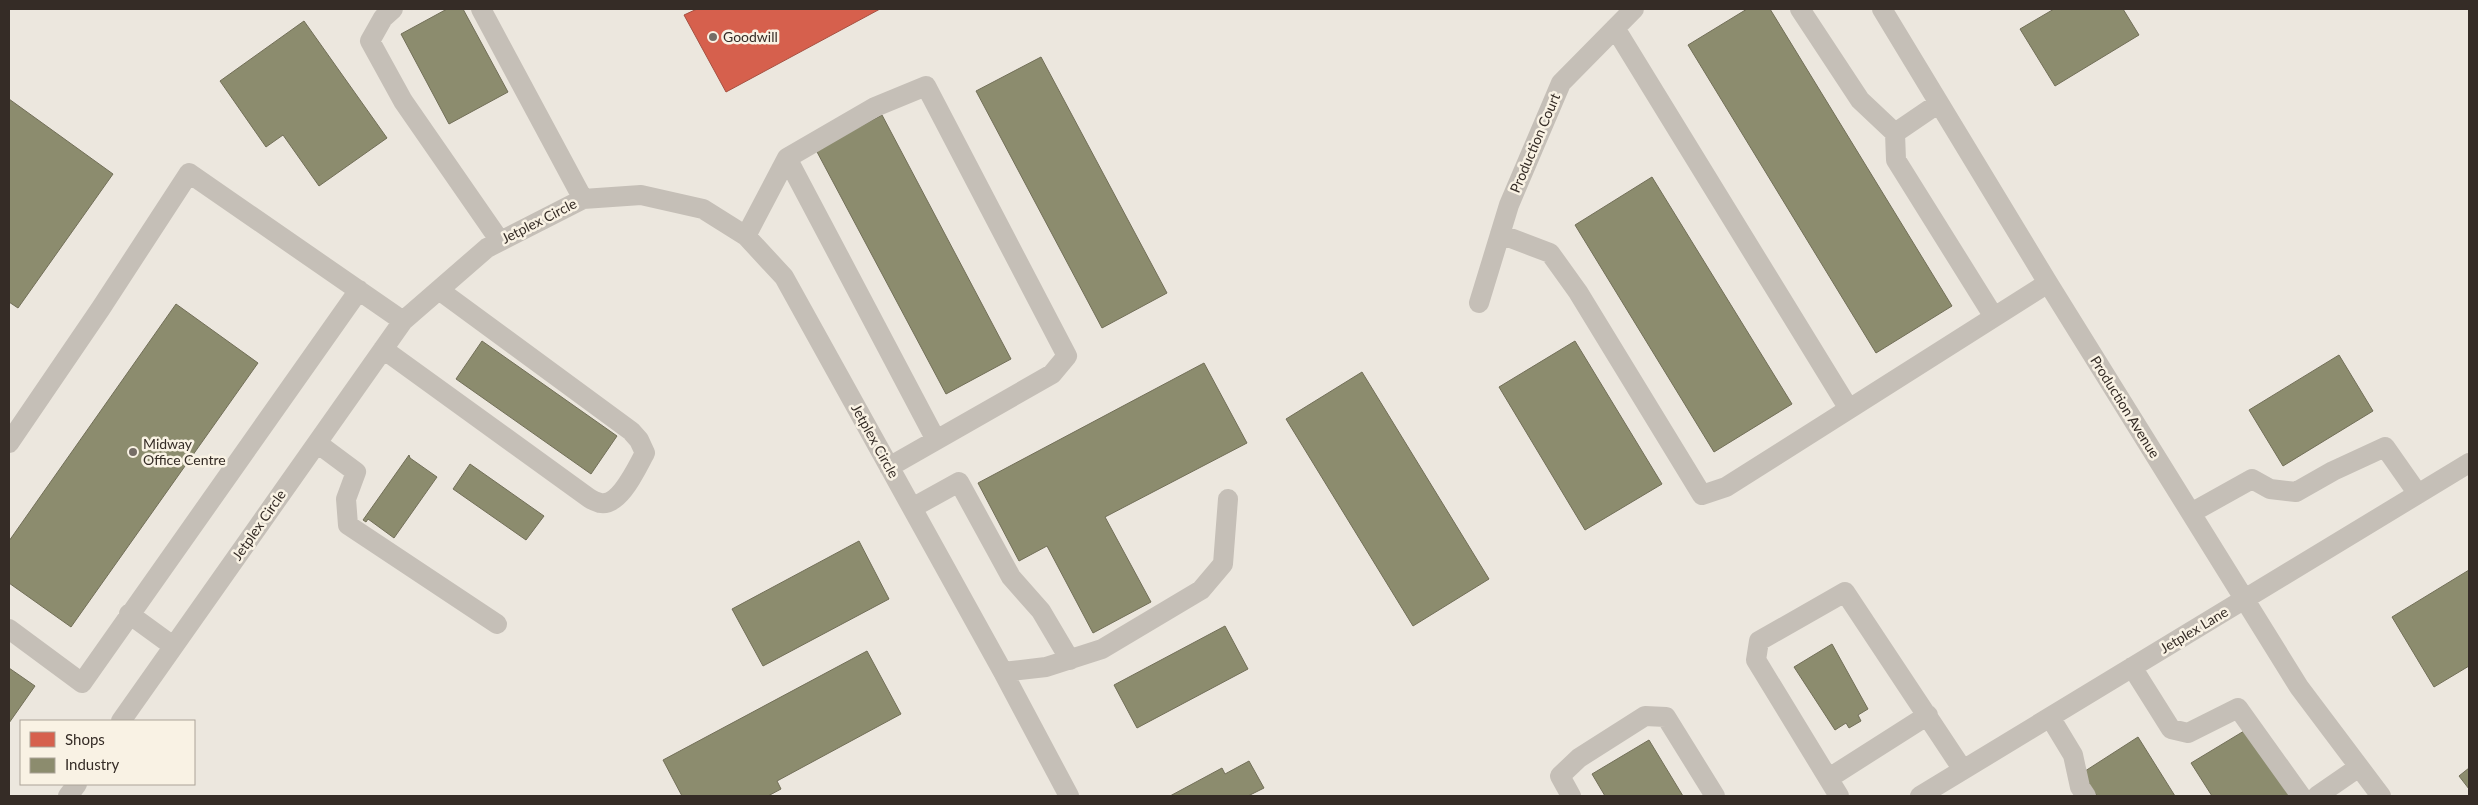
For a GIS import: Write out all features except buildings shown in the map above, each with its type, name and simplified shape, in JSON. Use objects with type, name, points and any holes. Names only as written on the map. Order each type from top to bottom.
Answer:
[{"type":"street","points":[[393,9],[383,18],[370,41],[403,101],[500,241]]},
{"type":"street","points":[[481,9],[583,199]]},
{"type":"street","points":[[1800,9],[1860,100],[1895,133],[1896,160],[1994,317]]},
{"type":"street","name":"Production Avenue","points":[[1882,9],[2048,283],[2244,600],[2299,686],[2381,796]]},
{"type":"street","points":[[1623,15],[1849,409]]},
{"type":"street","name":"Production Court","points":[[1479,303],[1509,205],[1561,83],[1623,15]]},
{"type":"street","points":[[746,236],[787,158],[875,107],[926,86],[1068,356],[1052,374],[889,468]]},
{"type":"street","points":[[1895,133],[1939,103]]},
{"type":"street","points":[[787,158],[936,440]]},
{"type":"street","points":[[9,443],[101,308],[189,173],[403,321]]},
{"type":"street","name":"Jetplex Circle","points":[[122,720],[403,321],[487,248],[500,241],[583,199],[641,195],[703,209],[746,236],[784,277],[1003,672],[1069,796]]},
{"type":"street","points":[[1500,234],[1550,253],[1578,292],[1702,495],[1726,487],[2048,283]]},
{"type":"street","points":[[9,629],[82,683],[359,290]]},
{"type":"street","points":[[383,349],[589,498],[601,504],[612,501],[624,490],[645,453],[639,440],[631,431],[439,290]]},
{"type":"street","points":[[317,442],[356,472],[346,499],[348,525],[497,624]]},
{"type":"street","points":[[2191,513],[2252,479],[2270,489],[2296,492],[2385,447],[2418,494]]},
{"type":"street","name":"Jetplex Lane","points":[[1920,796],[2469,463]]},
{"type":"street","points":[[912,508],[959,482],[1011,576],[1041,611],[1070,660]]},
{"type":"street","points":[[1003,672],[1046,668],[1102,649],[1201,590],[1223,564],[1228,499]]},
{"type":"street","points":[[1839,796],[1756,660],[1759,641],[1845,592],[1963,770]]},
{"type":"street","points":[[129,614],[173,646]]},
{"type":"street","points":[[2132,667],[2170,729],[2188,733],[2238,708],[2301,796]]},
{"type":"street","points":[[1828,778],[1928,715]]},
{"type":"street","points":[[1571,796],[1560,776],[1579,758],[1645,716],[1666,717],[1715,796]]},
{"type":"street","points":[[2050,717],[2073,755],[2080,787],[2086,796]]},
{"type":"street","points":[[2317,796],[2359,767]]},
{"type":"street","points":[[68,796],[76,785]]},
{"type":"place","name":"Goodwill","points":[[713,37]]},
{"type":"place","name":"Midway Office Centre","points":[[133,452]]}]
